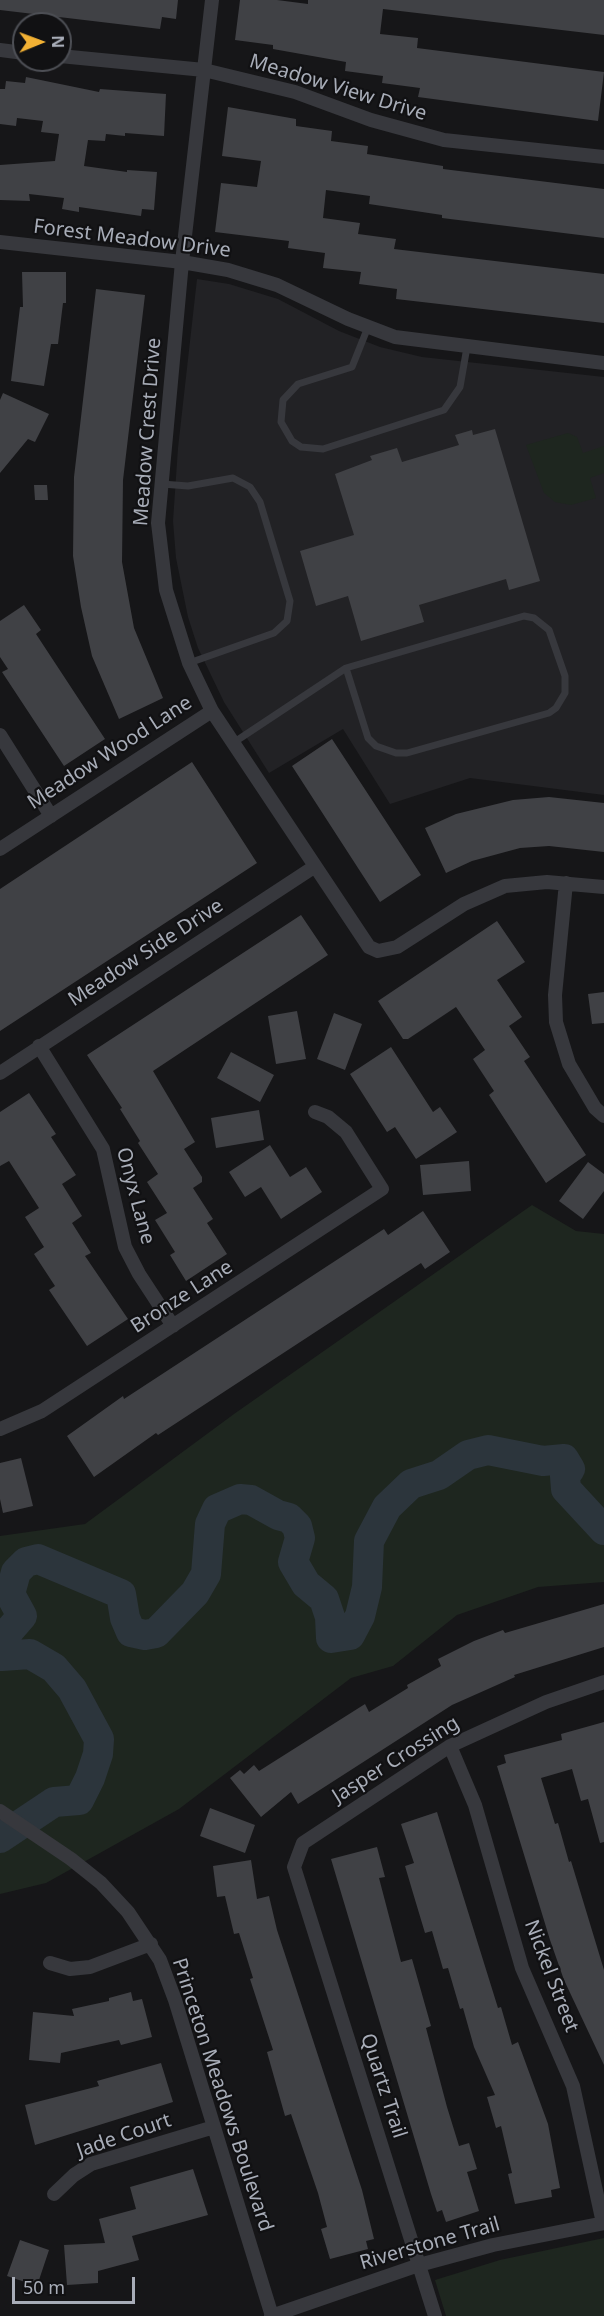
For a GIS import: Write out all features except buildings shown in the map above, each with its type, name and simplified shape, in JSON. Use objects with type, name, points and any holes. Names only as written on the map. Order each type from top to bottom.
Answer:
[{"type":"street","name":"Meadow Crest Drive","points":[[212,0],[182,262],[158,523],[162,567],[171,612],[189,663],[212,711],[369,947],[378,951],[397,947],[458,907],[491,891],[518,884],[566,883]]},
{"type":"street","name":"Meadow View Drive","points":[[72,57],[204,70],[295,92],[370,120],[444,140],[604,157]]},
{"type":"street","name":"Forest Meadow Drive","points":[[0,242],[182,262],[261,279],[368,327],[416,342],[604,363]]},
{"type":"street","name":"Meadow Wood Lane","points":[[0,849],[212,711]]},
{"type":"street","points":[[0,735],[51,816]]},
{"type":"street","name":"Meadow Side Drive","points":[[0,1073],[314,867]]},
{"type":"street","points":[[604,887],[566,883],[555,995],[556,1022],[569,1064],[595,1108],[604,1116]]},
{"type":"street","name":"Onyx Lane","points":[[39,1046],[103,1149],[125,1247],[139,1274],[173,1326]]},
{"type":"street","name":"Bronze Lane","points":[[0,1428],[42,1411],[382,1189],[346,1132],[328,1118],[315,1112]]},
{"type":"street","name":"Jasper Crossing","points":[[294,1867],[303,1844],[450,1746],[546,1702],[604,1682]]},
{"type":"street","name":"Nickel Street","points":[[450,1746],[476,1805],[522,1968],[573,2086],[604,2223]]},
{"type":"street","name":"Princeton Meadows Boulevard","points":[[0,1811],[101,1882],[128,1912],[151,1944],[171,1987],[272,2316]]},
{"type":"street","name":"Quartz Trail","points":[[294,1867],[435,2316]]},
{"type":"street","points":[[50,1963],[70,1969],[90,1967],[151,1944]]},
{"type":"street","name":"Jade Court","points":[[54,2194],[74,2175],[91,2164],[214,2127]]},
{"type":"street","name":"Riverstone Trail","points":[[272,2316],[419,2265],[493,2245],[604,2223]]},
{"type":"lane","points":[[368,327],[352,367],[298,384],[283,400],[281,422],[292,441],[301,447],[323,449],[444,410],[460,387],[467,347]]},
{"type":"lane","points":[[162,484],[188,486],[232,477],[250,487],[260,502],[290,601],[287,621],[274,633],[189,663]]},
{"type":"lane","points":[[233,742],[346,668],[524,616],[534,618],[549,630],[565,676],[565,693],[556,708],[549,713],[407,753],[396,753],[376,746],[368,738],[346,668]]},
{"type":"shaded area","points":[[197,279],[229,284],[278,299],[339,331],[380,347],[422,357],[604,377],[604,795],[470,778],[390,804],[343,729],[269,773],[224,702],[198,648],[188,617],[176,558],[173,521],[178,448]]},
{"type":"shaded area","points":[[568,433],[577,437],[583,453],[604,446],[604,473],[590,478],[596,498],[571,505],[555,502],[544,493],[526,445]]},
{"type":"shaded area","points":[[532,1205],[576,1231],[604,1234],[604,1582],[538,1587],[457,1615],[393,1666],[351,1678],[179,1809],[46,1883],[0,1894],[0,1536],[85,1524],[234,1414]]},
{"type":"shaded area","points":[[604,2238],[604,2316],[446,2316],[435,2280],[500,2260]]},
{"type":"waterway","points":[[0,1838],[54,1802],[79,1800],[98,1754],[99,1739],[72,1689],[54,1668],[30,1654],[2,1656],[2,1639],[22,1616],[10,1594],[16,1572],[26,1562],[38,1559],[121,1594],[125,1618],[131,1632],[145,1635],[156,1633],[195,1593],[206,1574],[210,1524],[217,1509],[240,1499],[251,1500],[278,1515],[289,1518],[297,1526],[300,1538],[293,1562],[306,1584],[324,1599],[330,1617],[331,1638],[350,1635],[360,1616],[367,1587],[369,1541],[387,1507],[411,1484],[439,1475],[468,1455],[488,1450],[543,1461],[564,1459],[570,1469],[565,1476],[566,1489],[604,1530]]}]
